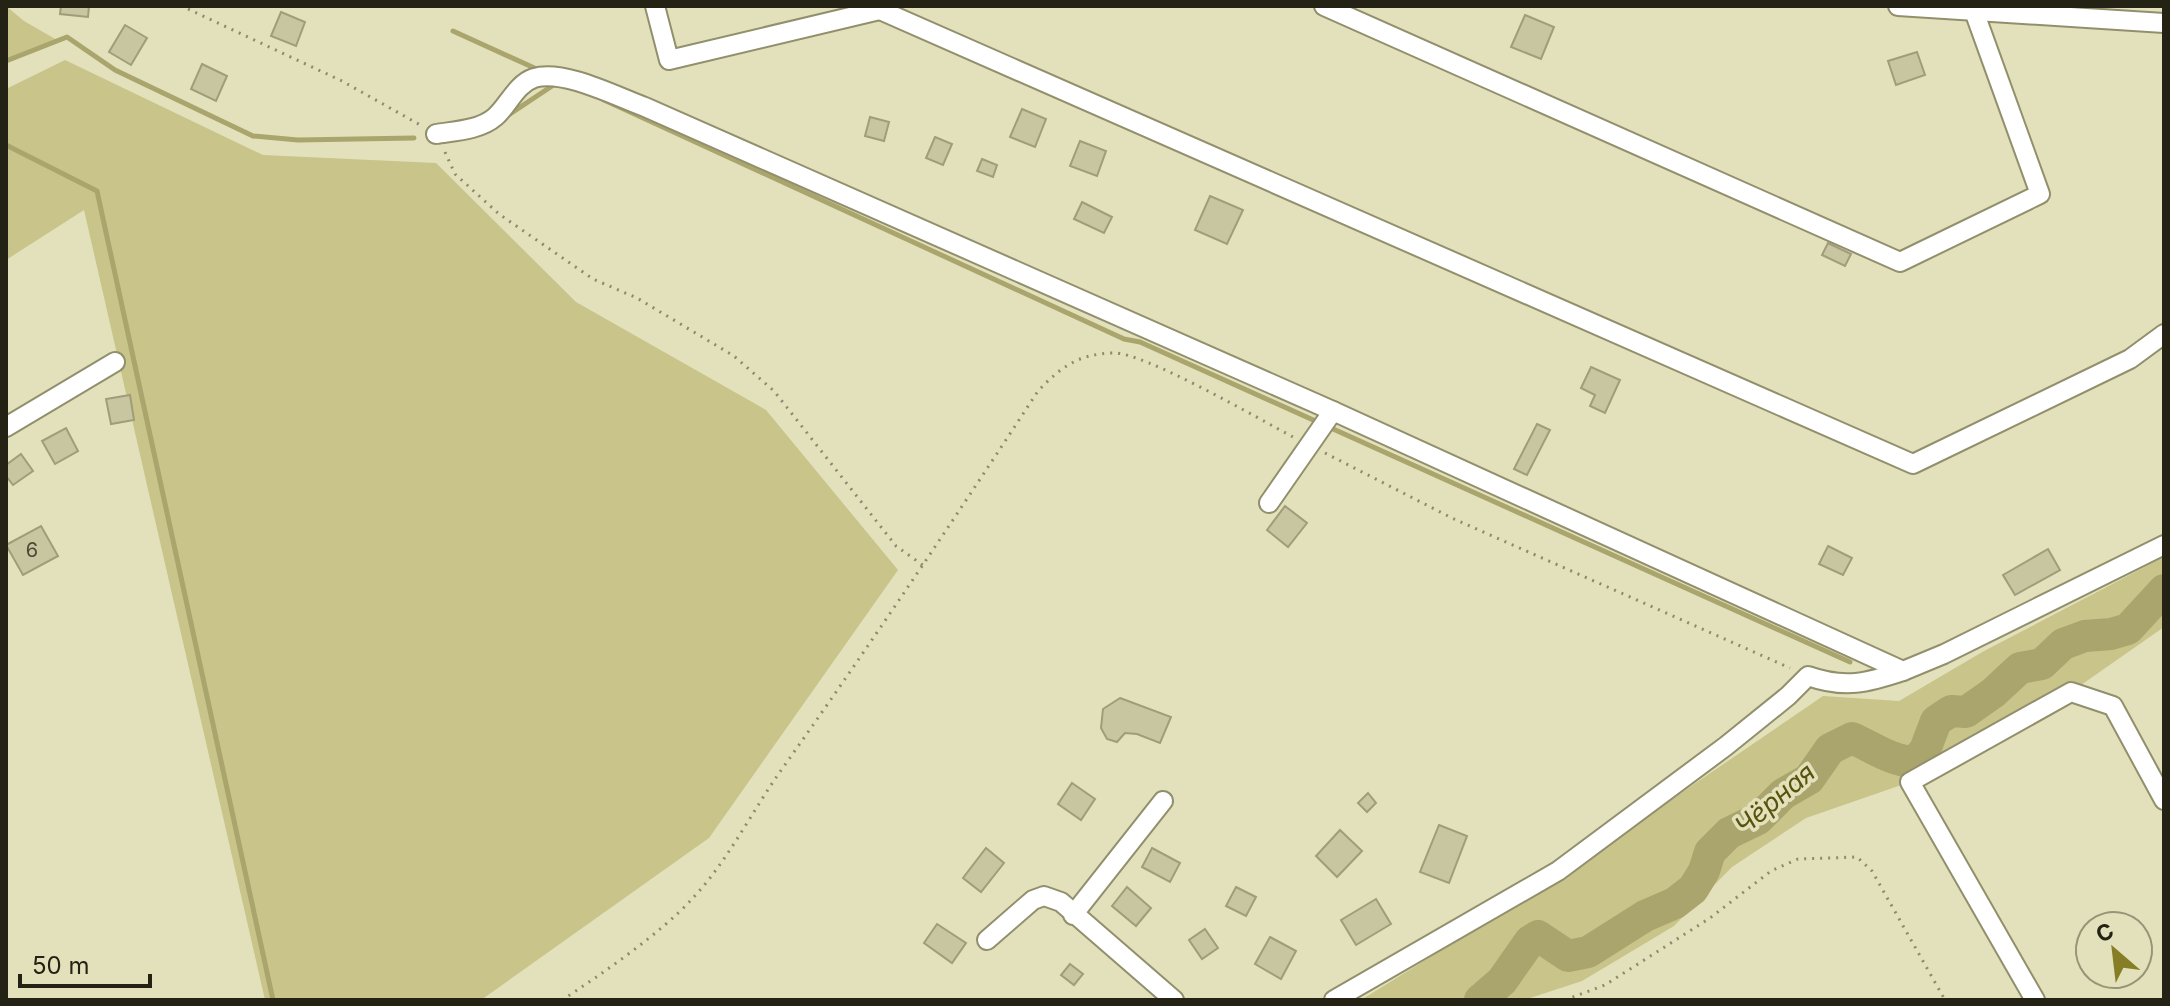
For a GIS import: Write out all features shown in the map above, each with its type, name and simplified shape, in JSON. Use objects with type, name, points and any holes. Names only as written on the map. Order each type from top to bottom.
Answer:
[{"type":"street","points":[[655,6],[669,60],[888,8],[1913,464],[2130,359],[2164,334]]},
{"type":"street","points":[[1324,6],[1900,262],[2040,194],[1974,11]]},
{"type":"street","points":[[1898,6],[2164,23]]},
{"type":"street","points":[[436,134],[473,127],[494,118],[524,83],[534,78],[567,79],[645,107],[1333,411],[1903,671]]},
{"type":"street","points":[[6,427],[115,362]]},
{"type":"street","points":[[1269,503],[1333,411]]},
{"type":"street","points":[[1334,1000],[1558,871],[1726,746],[1808,676],[1832,684],[1870,682],[1903,671],[1944,654],[2164,545]]},
{"type":"street","points":[[2035,1000],[1910,782],[2071,692],[2113,706],[2164,800]]},
{"type":"street","points":[[1073,915],[1163,801]]},
{"type":"street","points":[[987,940],[1033,900],[1044,896],[1061,902],[1174,1000]]},
{"type":"path","points":[[188,9],[342,81],[436,134],[455,174],[499,214],[593,279],[637,298],[734,356],[774,391],[896,546],[924,566]]},
{"type":"path","points":[[562,1000],[692,900],[924,566],[1038,391],[1061,367],[1088,356],[1117,352],[1147,362],[1452,518],[1808,676]]},
{"type":"path","points":[[1565,1000],[1605,985],[1710,918],[1771,871],[1798,859],[1857,857],[1872,871],[1945,1000]]},
{"type":"shaded area","points":[[6,6],[24,21],[57,40],[6,63]]},
{"type":"shaded area","points":[[65,60],[263,155],[436,163],[576,302],[766,410],[898,570],[709,838],[481,1000],[265,1000],[84,210],[6,260],[6,89]]},
{"type":"shaded area","points":[[2164,557],[2164,627],[2071,692],[1910,782],[1806,818],[1732,867],[1674,926],[1582,981],[1524,1000],[1361,1000],[1545,886],[1823,696],[1899,701],[1984,651]]},
{"type":"building","points":[[61,6],[89,6],[88,17],[60,14]]},
{"type":"building","points":[[281,12],[305,22],[296,46],[271,36]]},
{"type":"building","points":[[1525,15],[1554,27],[1541,59],[1511,47]]},
{"type":"building","points":[[125,25],[147,38],[131,65],[109,52]]},
{"type":"building","points":[[1917,52],[1925,75],[1896,85],[1888,61]]},
{"type":"building","points":[[202,64],[227,76],[216,101],[191,89]]},
{"type":"building","points":[[1022,109],[1046,119],[1035,147],[1010,137]]},
{"type":"building","points":[[870,117],[889,122],[884,141],[865,136]]},
{"type":"building","points":[[935,137],[952,144],[943,165],[926,158]]},
{"type":"building","points":[[1080,141],[1106,151],[1097,176],[1070,166]]},
{"type":"building","points":[[982,159],[997,165],[993,177],[977,171]]},
{"type":"building","points":[[1210,196],[1243,210],[1227,244],[1195,230]]},
{"type":"building","points":[[1082,202],[1112,217],[1104,233],[1074,219]]},
{"type":"building","points":[[1828,243],[1851,254],[1845,266],[1822,255]]},
{"type":"building","points":[[1591,367],[1620,380],[1605,413],[1590,406],[1595,395],[1581,388]]},
{"type":"building","points":[[130,395],[134,420],[111,424],[106,399]]},
{"type":"building","points":[[1537,424],[1550,430],[1527,475],[1514,469]]},
{"type":"building","points":[[66,428],[78,451],[55,464],[42,441]]},
{"type":"building","points":[[21,454],[33,471],[13,485],[6,476],[6,465]]},
{"type":"building","points":[[1285,506],[1307,523],[1288,547],[1267,530]]},
{"type":"building","points":[[41,526],[58,556],[23,575],[6,545]]},
{"type":"building","points":[[1828,546],[1852,558],[1843,575],[1819,564]]},
{"type":"building","points":[[2048,549],[2060,570],[2015,595],[2003,575]]},
{"type":"building","points":[[1120,698],[1171,717],[1160,743],[1125,733],[1117,742],[1107,739],[1101,728],[1103,709]]},
{"type":"building","points":[[1072,783],[1095,799],[1081,820],[1058,804]]},
{"type":"building","points":[[1368,793],[1376,803],[1367,812],[1358,803]]},
{"type":"building","points":[[1439,825],[1467,836],[1449,883],[1420,872]]},
{"type":"building","points":[[1340,830],[1362,851],[1337,877],[1316,856]]},
{"type":"building","points":[[986,848],[1004,863],[981,892],[963,878]]},
{"type":"building","points":[[1152,848],[1180,863],[1170,882],[1142,867]]},
{"type":"building","points":[[1127,887],[1151,908],[1136,926],[1112,906]]},
{"type":"building","points":[[1236,887],[1256,897],[1246,916],[1226,906]]},
{"type":"building","points":[[1376,899],[1391,924],[1356,945],[1341,920]]},
{"type":"building","points":[[937,924],[966,943],[952,963],[924,943]]},
{"type":"building","points":[[1205,929],[1218,948],[1202,959],[1189,940]]},
{"type":"building","points":[[1270,937],[1296,951],[1281,979],[1255,964]]},
{"type":"building","points":[[1070,964],[1083,974],[1074,985],[1061,975]]},
{"type":"waterway","points":[[453,31],[541,71]]},
{"type":"waterway","points":[[6,61],[67,37],[115,70],[253,136],[298,140],[414,138]]},
{"type":"waterway","points":[[507,116],[555,84]]},
{"type":"waterway","points":[[604,100],[1124,339],[1140,342],[1850,662]]},
{"type":"waterway","points":[[6,145],[97,191],[273,1000]]},
{"type":"waterway","name":"Чёрная","points":[[1480,1000],[1502,981],[1530,941],[1538,936],[1568,956],[1588,952],[1645,916],[1675,903],[1693,889],[1704,871],[1710,852],[1729,833],[1758,819],[1783,794],[1809,779],[1830,749],[1852,738],[1890,757],[1915,762],[1925,750],[1936,721],[1951,711],[1966,712],[2020,668],[2042,664],[2063,644],[2085,636],[2128,629],[2164,590]]}]
